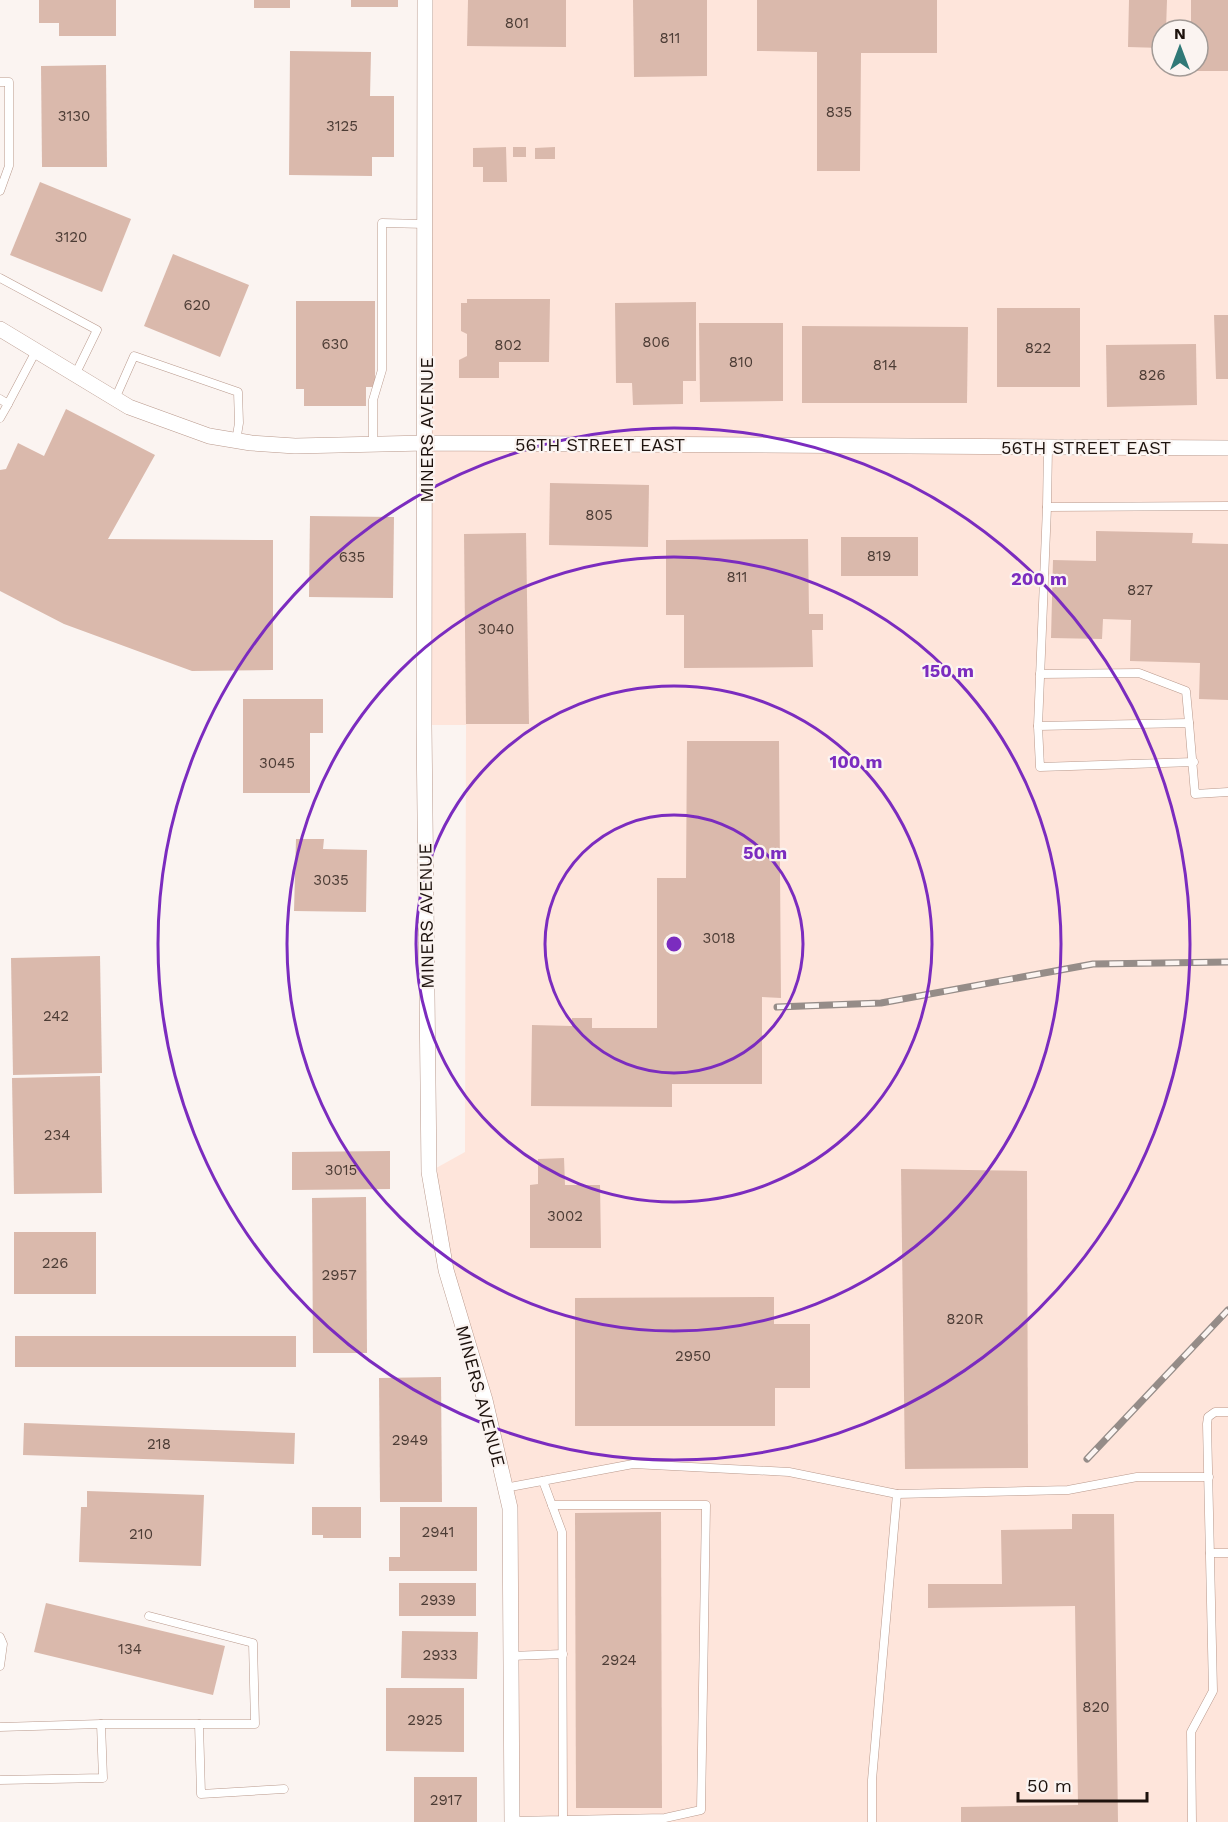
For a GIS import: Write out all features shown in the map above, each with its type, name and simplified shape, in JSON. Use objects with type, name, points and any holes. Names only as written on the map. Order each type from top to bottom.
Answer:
[{"type":"street","name":"MINERS AVENUE","points":[[425,0],[424,725],[429,1172],[446,1270],[485,1400],[510,1508],[512,1822]]},
{"type":"street","name":"56TH STREET EAST","points":[[0,329],[76,373],[115,399],[167,423],[208,436],[236,441],[295,446],[426,443],[1228,448]]},
{"type":"lane","points":[[0,82],[9,82],[9,166],[2,180],[0,191]]},
{"type":"lane","points":[[373,443],[373,400],[382,370],[382,223],[425,224]]},
{"type":"lane","points":[[0,278],[97,330],[76,373]]},
{"type":"lane","points":[[0,418],[36,351]]},
{"type":"lane","points":[[115,399],[135,356],[238,392],[239,423],[236,441]]},
{"type":"lane","points":[[0,399],[8,404]]},
{"type":"lane","points":[[1048,447],[1038,726],[1040,767],[1194,762]]},
{"type":"lane","points":[[1047,507],[1228,506]]},
{"type":"lane","points":[[1040,674],[1139,673],[1186,692],[1194,762],[1195,794],[1228,792]]},
{"type":"lane","points":[[1038,726],[1189,723]]},
{"type":"lane","points":[[1192,1822],[1191,1732],[1213,1691],[1208,1417],[1215,1412],[1228,1412]]},
{"type":"lane","points":[[506,1488],[633,1464],[789,1473],[897,1494],[1068,1490],[1137,1477],[1209,1477]]},
{"type":"lane","points":[[543,1481],[562,1532],[563,1820]]},
{"type":"lane","points":[[872,1822],[872,1780],[897,1494]]},
{"type":"lane","points":[[512,1822],[665,1818],[701,1810],[706,1506],[552,1505]]},
{"type":"lane","points":[[1210,1553],[1228,1553]]},
{"type":"lane","points":[[0,1726],[255,1724],[253,1643],[149,1616]]},
{"type":"lane","points":[[0,1637],[3,1644],[0,1666]]},
{"type":"lane","points":[[511,1656],[563,1654]]},
{"type":"lane","points":[[0,1780],[103,1778],[101,1724]]},
{"type":"lane","points":[[199,1724],[201,1794],[284,1789]]},
{"type":"shaded area","points":[[425,0],[1228,0],[1228,1822],[512,1822],[510,1508],[429,1172],[465,1152],[466,725],[424,725]]},
{"type":"building","points":[[39,0],[116,0],[116,36],[59,36],[59,23],[39,23]]},
{"type":"building","points":[[254,0],[290,0],[290,8],[254,8]]},
{"type":"building","points":[[351,0],[398,0],[398,7],[351,7]]},
{"type":"building","points":[[468,0],[566,0],[566,47],[467,46]]},
{"type":"building","points":[[633,0],[707,0],[707,76],[634,77]]},
{"type":"building","points":[[757,0],[937,0],[937,53],[861,53],[860,171],[817,171],[817,52],[757,51]]},
{"type":"building","points":[[1129,0],[1167,0],[1166,18],[1150,18],[1150,48],[1128,47]]},
{"type":"building","points":[[1191,0],[1228,0],[1228,71],[1210,71],[1210,18],[1191,18]]},
{"type":"building","points":[[290,51],[371,52],[370,96],[394,96],[394,157],[372,157],[372,176],[289,175]]},
{"type":"building","points":[[106,65],[107,167],[42,167],[41,66]]},
{"type":"building","points":[[506,147],[507,182],[483,182],[483,167],[473,167],[473,148]]},
{"type":"building","points":[[513,147],[526,147],[526,157],[513,157]]},
{"type":"building","points":[[555,147],[555,159],[535,159],[535,148]]},
{"type":"building","points":[[40,182],[131,219],[102,292],[10,255]]},
{"type":"building","points":[[173,254],[249,285],[220,357],[144,326]]},
{"type":"building","points":[[467,299],[550,299],[549,362],[499,362],[499,378],[459,378],[459,360],[467,356],[467,334],[461,331],[461,303],[467,303]]},
{"type":"building","points":[[296,301],[375,301],[375,387],[366,387],[366,406],[304,406],[304,389],[296,389]]},
{"type":"building","points":[[696,302],[696,381],[683,381],[683,404],[633,405],[632,383],[616,383],[615,303]]},
{"type":"building","points":[[997,308],[1080,308],[1080,387],[997,387]]},
{"type":"building","points":[[1214,315],[1228,315],[1228,379],[1216,379]]},
{"type":"building","points":[[699,323],[783,323],[783,401],[700,402]]},
{"type":"building","points":[[802,326],[968,327],[967,403],[802,403]]},
{"type":"building","points":[[1196,344],[1197,405],[1107,407],[1106,345]]},
{"type":"building","points":[[66,409],[155,455],[108,539],[273,540],[273,670],[192,671],[64,624],[0,591],[0,470],[6,469],[18,443],[44,456]]},
{"type":"building","points":[[550,483],[649,485],[648,547],[549,545]]},
{"type":"building","points":[[310,516],[394,517],[393,598],[309,597]]},
{"type":"building","points":[[1096,531],[1193,533],[1192,543],[1228,544],[1228,700],[1199,699],[1200,663],[1130,661],[1131,620],[1103,619],[1102,639],[1051,638],[1053,560],[1096,561]]},
{"type":"building","points":[[526,533],[529,724],[466,724],[464,534]]},
{"type":"building","points":[[841,537],[918,537],[918,576],[841,576]]},
{"type":"building","points":[[808,539],[809,614],[823,614],[823,630],[812,630],[813,667],[684,668],[684,615],[666,615],[666,540]]},
{"type":"building","points":[[243,699],[323,699],[323,733],[310,733],[310,793],[243,793]]},
{"type":"building","points":[[687,741],[779,741],[781,998],[762,997],[762,1084],[672,1084],[672,1107],[531,1106],[532,1025],[572,1026],[572,1018],[592,1018],[592,1028],[657,1028],[657,878],[686,878]]},
{"type":"building","points":[[296,839],[324,839],[323,849],[367,850],[366,912],[294,911]]},
{"type":"building","points":[[100,956],[102,1073],[13,1075],[11,958]]},
{"type":"building","points":[[100,1076],[102,1193],[14,1194],[12,1078]]},
{"type":"building","points":[[390,1151],[390,1189],[292,1190],[292,1152]]},
{"type":"building","points":[[564,1158],[565,1185],[600,1185],[601,1248],[530,1248],[530,1185],[538,1184],[538,1159]]},
{"type":"building","points":[[901,1169],[1027,1171],[1028,1468],[905,1469]]},
{"type":"building","points":[[366,1197],[367,1353],[313,1353],[312,1198]]},
{"type":"building","points":[[14,1232],[96,1232],[96,1294],[14,1294]]},
{"type":"building","points":[[774,1297],[774,1324],[810,1324],[810,1388],[775,1388],[775,1426],[575,1426],[575,1298]]},
{"type":"building","points":[[15,1336],[296,1336],[296,1367],[15,1367]]},
{"type":"building","points":[[441,1377],[442,1502],[380,1502],[379,1378]]},
{"type":"building","points":[[24,1423],[295,1433],[294,1464],[23,1455]]},
{"type":"building","points":[[87,1491],[204,1495],[201,1566],[79,1562],[81,1507],[87,1507]]},
{"type":"building","points":[[312,1507],[361,1507],[361,1538],[323,1538],[323,1535],[312,1535]]},
{"type":"building","points":[[400,1507],[477,1507],[477,1571],[389,1571],[389,1557],[400,1557]]},
{"type":"building","points":[[661,1512],[662,1808],[576,1808],[575,1513]]},
{"type":"building","points":[[1072,1514],[1114,1514],[1118,1822],[961,1822],[961,1807],[1078,1805],[1075,1606],[928,1608],[928,1584],[1002,1584],[1001,1530],[1072,1529]]},
{"type":"building","points":[[399,1583],[476,1583],[476,1616],[399,1616]]},
{"type":"building","points":[[46,1603],[225,1646],[213,1695],[34,1652]]},
{"type":"building","points":[[402,1631],[478,1632],[477,1679],[401,1678]]},
{"type":"building","points":[[386,1688],[464,1688],[464,1752],[386,1751]]},
{"type":"building","points":[[414,1777],[477,1777],[477,1822],[414,1822]]},
{"type":"railway","points":[[777,1007],[881,1003],[1093,964],[1228,962]]},
{"type":"railway","points":[[1087,1459],[1228,1310]]}]
